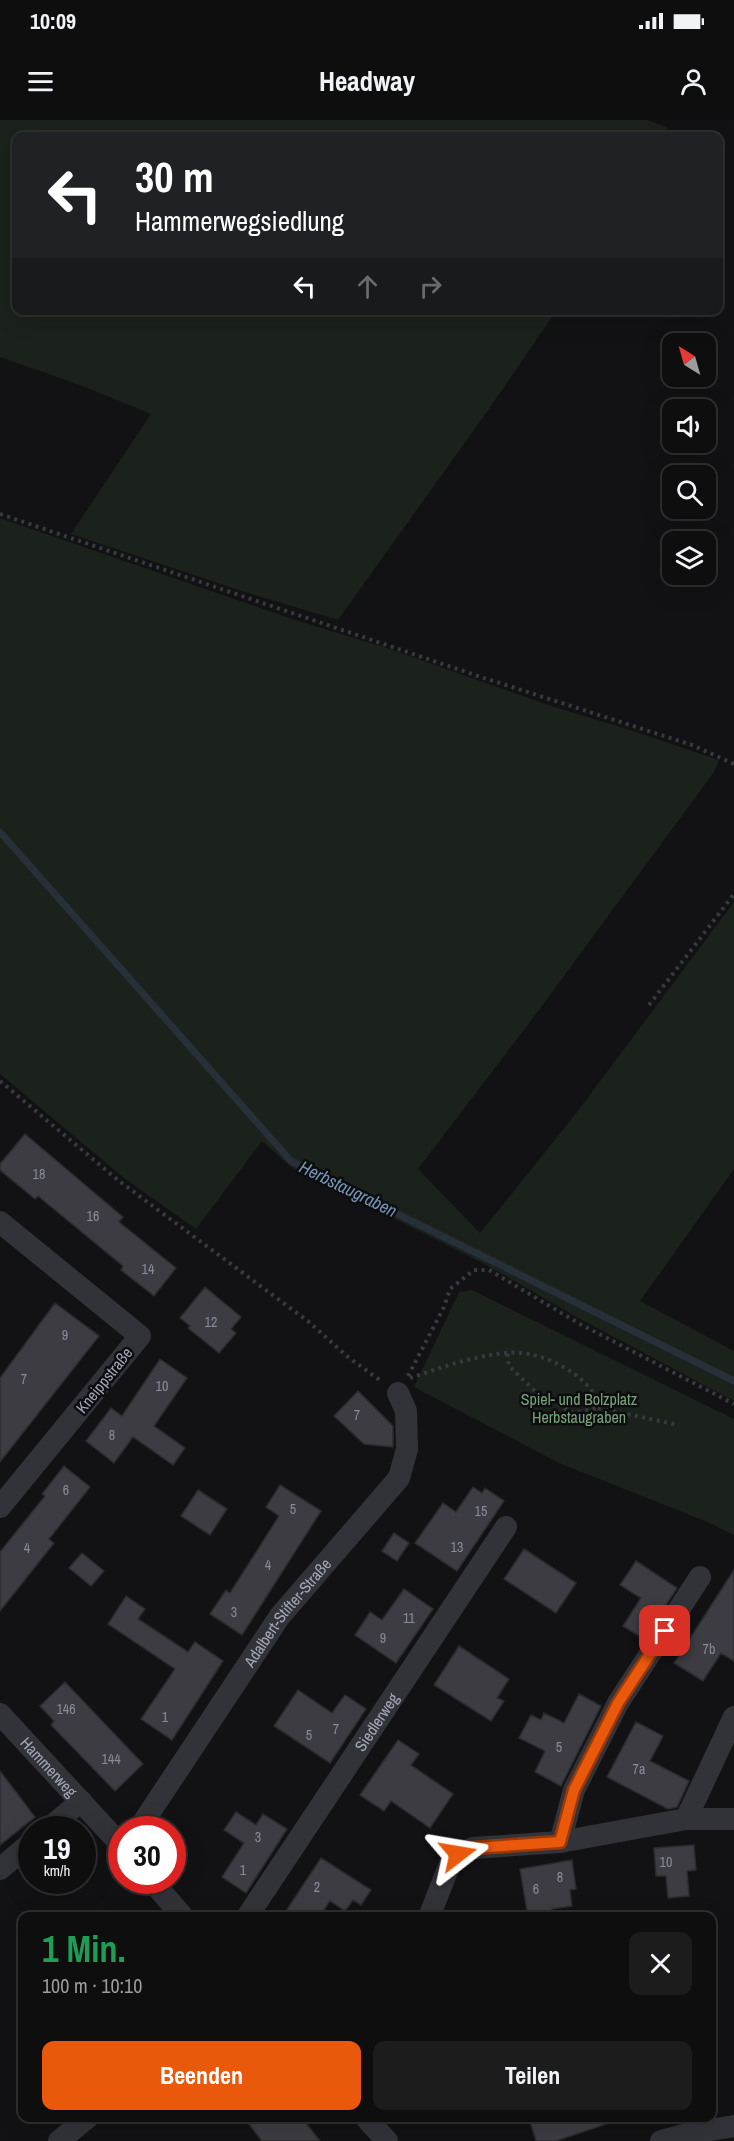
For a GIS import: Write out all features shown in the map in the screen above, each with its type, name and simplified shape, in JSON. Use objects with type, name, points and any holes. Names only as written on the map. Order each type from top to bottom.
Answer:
[{"type":"street","name":"Kneippstraße","points":[[0,1222],[140,1336],[0,1507]]},
{"type":"street","name":"Adalbert-Stifter-Straße","points":[[147,1816],[280,1616],[399,1478],[407,1449],[406,1411],[398,1393]]},
{"type":"street","name":"Siedlerweg","points":[[250,1912],[506,1527]]},
{"type":"street","points":[[560,1842],[574,1790],[618,1703],[700,1577]]},
{"type":"street","name":"Hammerweg","points":[[0,1714],[108,1831]]},
{"type":"street","points":[[686,1820],[734,1717]]},
{"type":"street","points":[[64,1816],[81,1802]]},
{"type":"street","points":[[431,1912],[449,1866],[458,1854],[473,1848],[560,1842],[686,1820],[734,1819]]},
{"type":"street","points":[[0,1869],[18,1854]]},
{"type":"street","points":[[163,1894],[179,1912]]},
{"type":"street","points":[[59,2141],[82,2122]]},
{"type":"street","points":[[370,2122],[387,2141]]},
{"type":"street","points":[[661,2141],[734,2126]]},
{"type":"path","points":[[0,514],[692,745],[734,764]]},
{"type":"path","points":[[649,1005],[734,894]]},
{"type":"path","points":[[0,1081],[119,1181],[309,1322],[348,1357],[398,1393]]},
{"type":"path","points":[[598,1408],[592,1391],[572,1372],[547,1358],[507,1352],[448,1365],[406,1379],[444,1308],[450,1289],[474,1270],[489,1270],[579,1324],[734,1404]]},
{"type":"path","points":[[507,1352],[509,1366],[539,1395],[574,1413],[598,1408],[679,1425]]},
{"type":"green space","points":[[0,120],[648,120],[668,128],[666,132],[12,132],[12,315],[553,315],[338,620],[245,592],[71,534],[151,414],[80,385],[0,357]]},
{"type":"green space","points":[[0,518],[292,619],[387,648],[551,706],[719,760],[714,772],[536,1014],[418,1169],[480,1233],[574,1116],[734,902],[734,1169],[640,1301],[734,1351],[734,1401],[582,1320],[483,1263],[291,1167],[262,1141],[196,1229],[124,1178],[0,1074]]},
{"type":"green space","name":"Spiel- und Bolzplatz Herbstaugraben","points":[[472,1290],[734,1419],[734,1535],[705,1521],[559,1463],[414,1387],[459,1292]]},
{"type":"building","points":[[25,1134],[123,1217],[119,1222],[176,1268],[154,1296],[121,1270],[123,1266],[38,1196],[35,1199],[0,1170],[0,1164]]},
{"type":"building","points":[[205,1287],[241,1317],[231,1329],[236,1333],[219,1353],[188,1328],[190,1326],[180,1318]]},
{"type":"building","points":[[55,1303],[99,1336],[0,1462],[0,1378]]},
{"type":"building","points":[[160,1359],[187,1378],[154,1426],[185,1448],[173,1465],[133,1437],[114,1463],[86,1441],[111,1408],[122,1416]]},
{"type":"building","points":[[358,1391],[393,1426],[393,1447],[364,1444],[334,1416]]},
{"type":"building","points":[[64,1466],[90,1487],[49,1539],[54,1543],[0,1611],[0,1552],[45,1496],[42,1494]]},
{"type":"building","points":[[280,1485],[321,1511],[242,1635],[210,1614],[226,1590],[230,1593],[279,1516],[266,1507]]},
{"type":"building","points":[[473,1487],[482,1493],[485,1488],[504,1501],[457,1571],[415,1543],[443,1503],[456,1512]]},
{"type":"building","points":[[198,1490],[227,1509],[210,1535],[181,1516]]},
{"type":"building","points":[[394,1533],[409,1543],[397,1561],[382,1551]]},
{"type":"building","points":[[524,1549],[576,1583],[556,1613],[504,1579]]},
{"type":"building","points":[[82,1553],[104,1571],[91,1586],[69,1568]]},
{"type":"building","points":[[636,1561],[677,1588],[644,1639],[623,1626],[641,1598],[620,1585]]},
{"type":"building","points":[[734,1570],[734,1661],[721,1653],[703,1681],[674,1663]]},
{"type":"building","points":[[404,1589],[433,1609],[396,1663],[355,1635],[370,1612],[382,1620]]},
{"type":"building","points":[[126,1596],[145,1609],[138,1619],[188,1652],[195,1642],[223,1661],[172,1740],[141,1719],[175,1669],[108,1624]]},
{"type":"building","points":[[459,1646],[509,1679],[497,1698],[504,1701],[491,1721],[434,1685]]},
{"type":"building","points":[[65,1682],[143,1764],[115,1791],[51,1725],[54,1721],[40,1706]]},
{"type":"building","points":[[298,1690],[332,1713],[345,1695],[366,1709],[330,1763],[274,1726]]},
{"type":"building","points":[[579,1694],[601,1706],[561,1786],[535,1772],[545,1751],[519,1738],[531,1715],[541,1720],[544,1713],[564,1723]]},
{"type":"building","points":[[636,1722],[663,1736],[650,1761],[689,1781],[677,1807],[668,1809],[607,1777]]},
{"type":"building","points":[[398,1740],[419,1754],[411,1765],[453,1794],[430,1828],[391,1801],[384,1811],[360,1795]]},
{"type":"building","points":[[0,1771],[34,1816],[18,1816],[18,1831],[0,1845]]},
{"type":"building","points":[[236,1812],[256,1825],[263,1814],[287,1829],[246,1893],[222,1877],[244,1843],[224,1830]]},
{"type":"building","points":[[694,1845],[696,1870],[687,1871],[689,1896],[668,1898],[666,1876],[656,1876],[654,1848]]},
{"type":"building","points":[[321,1858],[371,1890],[361,1905],[353,1900],[345,1911],[330,1901],[322,1912],[285,1912]]},
{"type":"building","points":[[572,1860],[576,1889],[570,1890],[572,1906],[552,1909],[552,1912],[527,1912],[520,1869]]},
{"type":"building","points":[[247,2122],[305,2122],[320,2141],[262,2141]]},
{"type":"building","points":[[530,2122],[612,2122],[556,2141],[536,2141]]},
{"type":"waterway","name":"Herbstaugraben","points":[[0,832],[291,1161],[734,1381]]},
{"type":"route","points":[[458,1854],[473,1848],[560,1842],[574,1790],[618,1703],[665,1631]]}]
